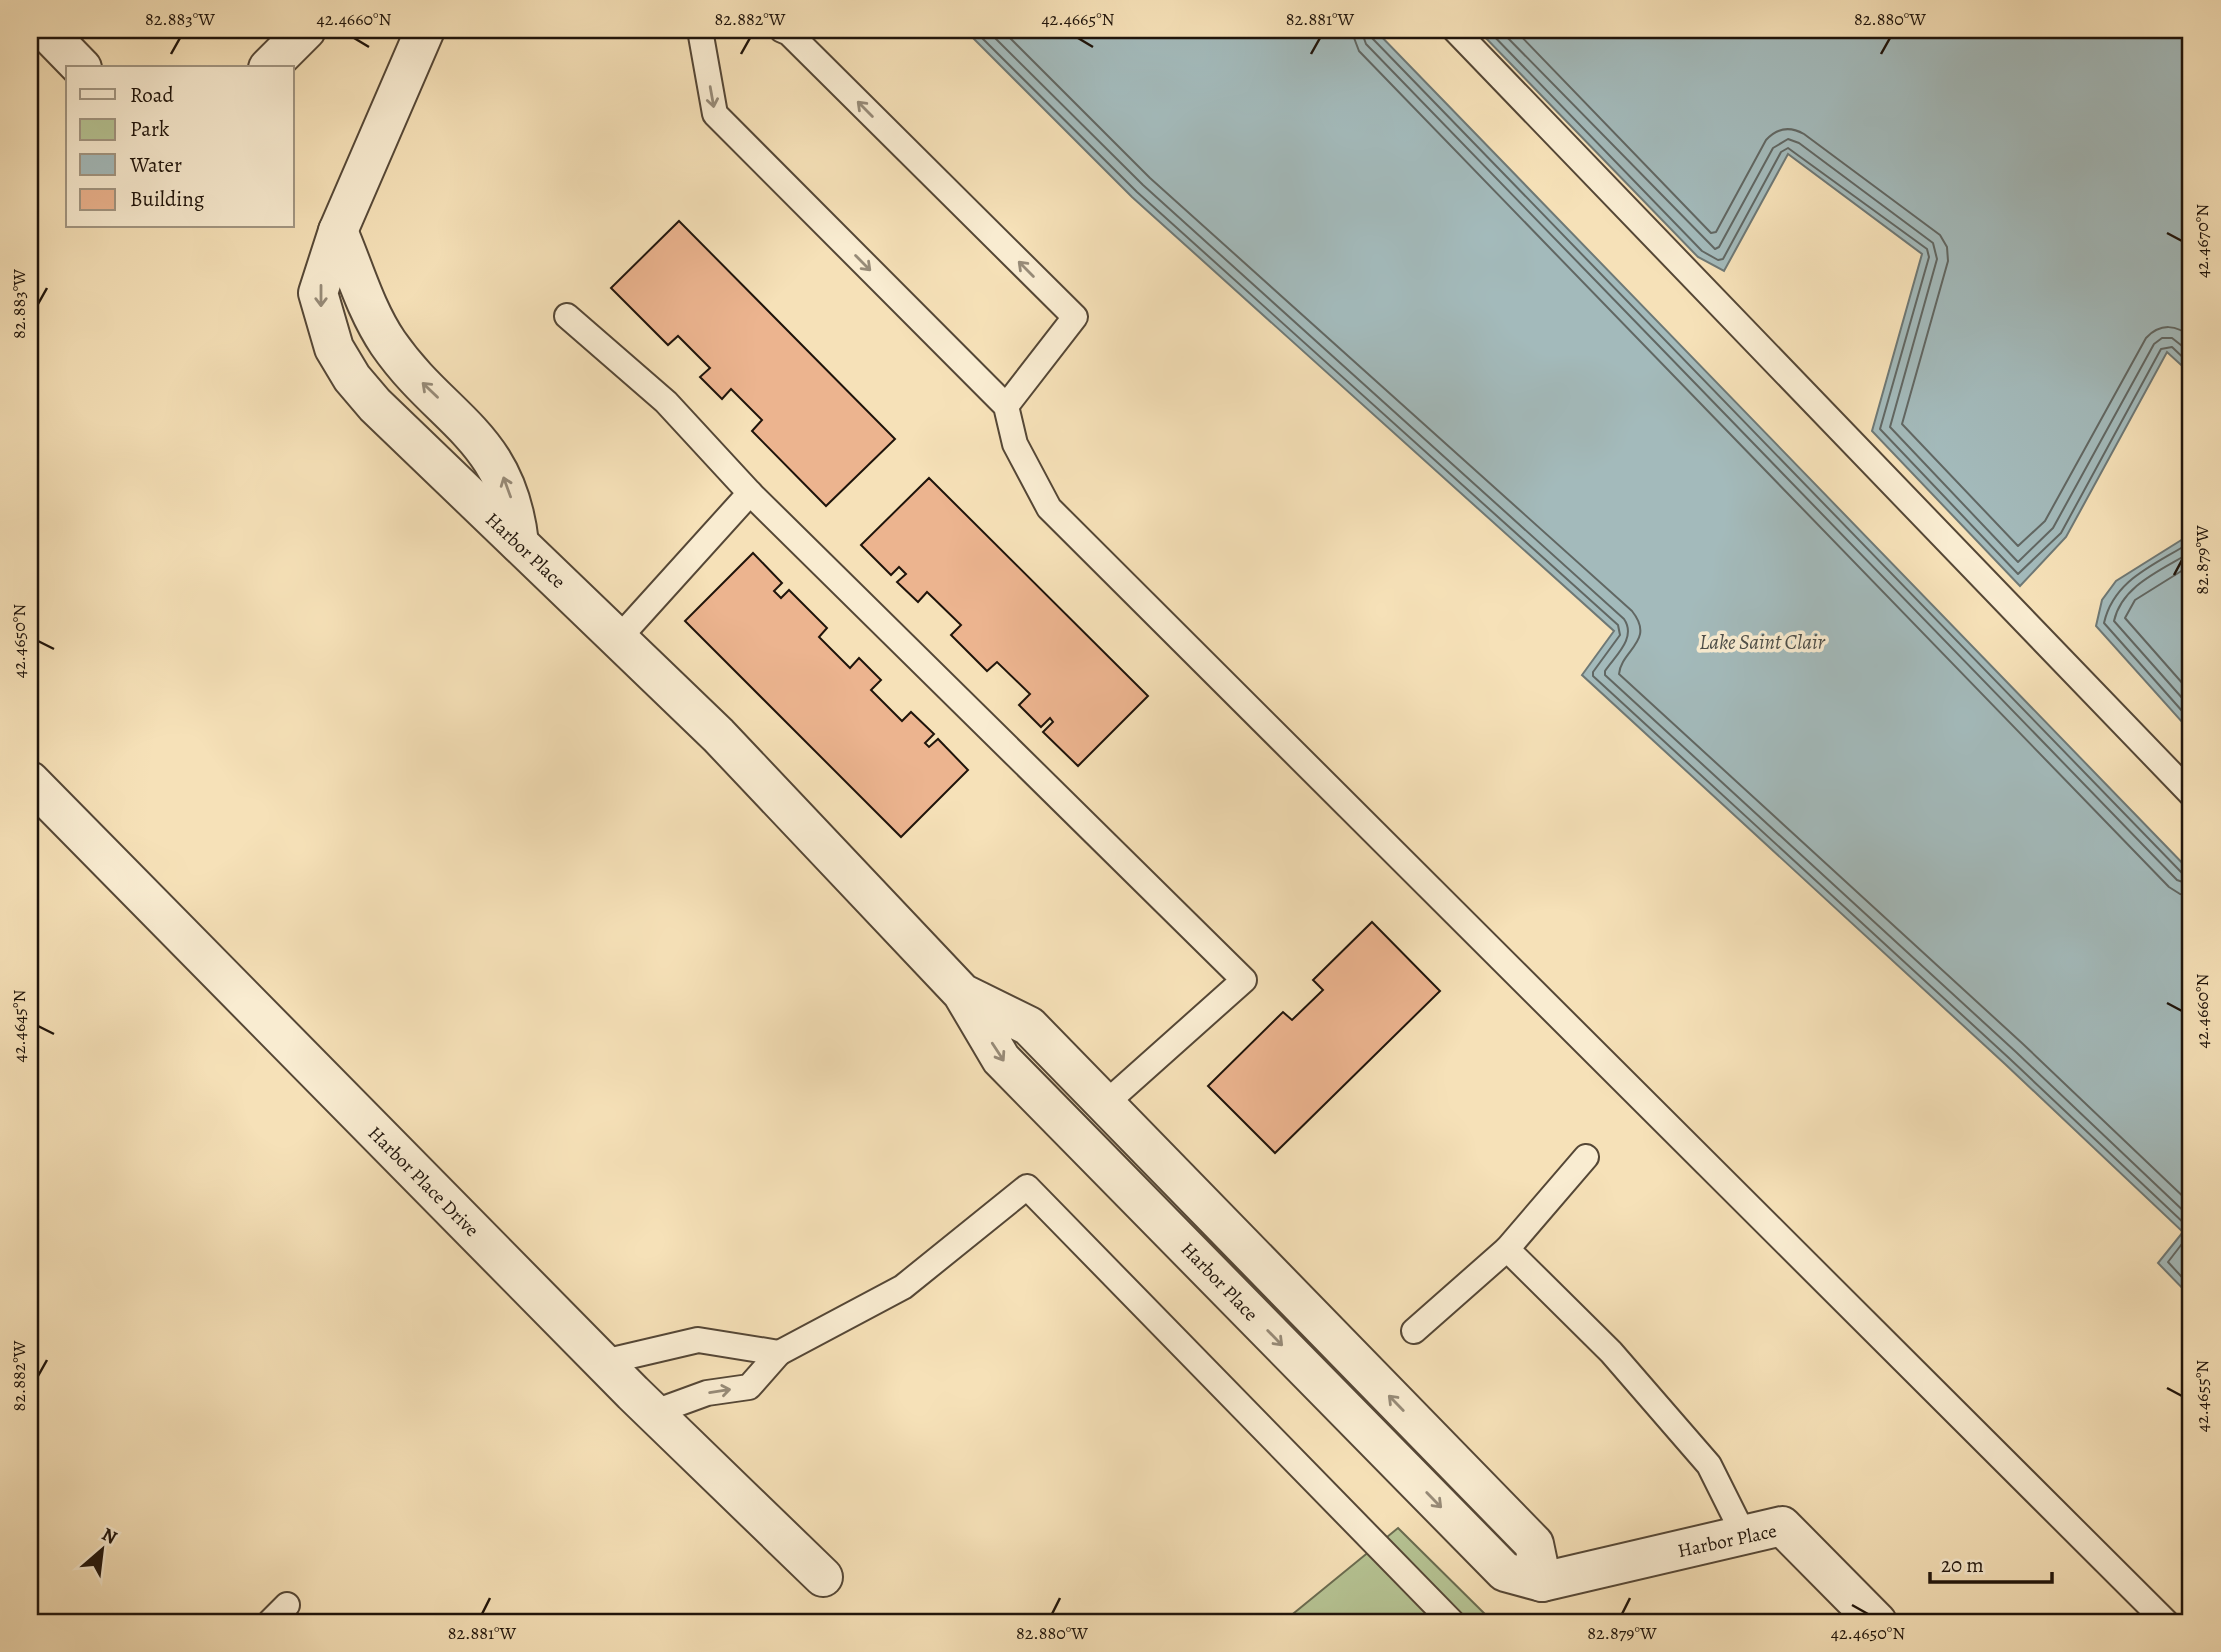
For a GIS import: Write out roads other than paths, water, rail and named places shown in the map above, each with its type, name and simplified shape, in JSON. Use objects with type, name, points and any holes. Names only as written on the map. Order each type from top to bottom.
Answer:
[{"type":"street","points":[[45,30],[80,66]]},
{"type":"street","points":[[270,66],[306,30]]},
{"type":"street","name":"Harbor Place","points":[[425,30],[338,231],[318,293],[334,348],[352,379],[426,457],[718,735],[962,993],[1001,1059],[1504,1572],[1542,1582],[1782,1526],[1877,1622]]},
{"type":"street","points":[[338,231],[368,308],[386,341],[405,366],[478,439],[502,474],[516,515],[519,543]]},
{"type":"street","points":[[334,348],[339,387],[343,396],[394,453],[448,505],[477,524],[519,543]]},
{"type":"street","points":[[426,457],[460,422]]},
{"type":"street","name":"Harbor Place Drive","points":[[30,781],[604,1363],[823,1577]]},
{"type":"street","name":"Harbor Place","points":[[962,993],[1029,1026],[1534,1544],[1542,1582]]},
{"type":"street","points":[[1149,1209],[1180,1181]]},
{"type":"street","points":[[1408,1474],[1438,1445]]},
{"type":"lane","points":[[700,30],[715,114],[1006,406],[1015,444],[1049,508],[2166,1622]]},
{"type":"lane","points":[[782,30],[789,33],[1074,317],[1006,406]]},
{"type":"lane","points":[[1455,30],[2191,794]]},
{"type":"lane","points":[[567,316],[666,402],[750,493],[1244,980],[1105,1104]]},
{"type":"lane","points":[[618,639],[750,493]]},
{"type":"lane","points":[[1414,1331],[1507,1249],[1586,1157]]},
{"type":"lane","points":[[655,1412],[707,1394],[749,1387],[779,1353],[903,1287],[1027,1187],[1452,1622]]},
{"type":"lane","points":[[1507,1249],[1611,1352],[1709,1465],[1744,1535]]},
{"type":"lane","points":[[604,1363],[698,1340],[779,1353]]},
{"type":"water","name":"Lake Saint Clair","points":[[965,30],[1375,30],[2191,872],[2191,1297],[2158,1263],[2183,1232],[2005,1064],[1582,675],[1614,631],[1132,197]]},
{"type":"water","points":[[1478,30],[2191,30],[2191,374],[2167,352],[2066,537],[2020,586],[1872,431],[1922,254],[1788,154],[1724,271],[1698,257]]},
{"type":"water","points":[[2191,534],[2191,732],[2096,626],[2102,600],[2116,581]]}]
